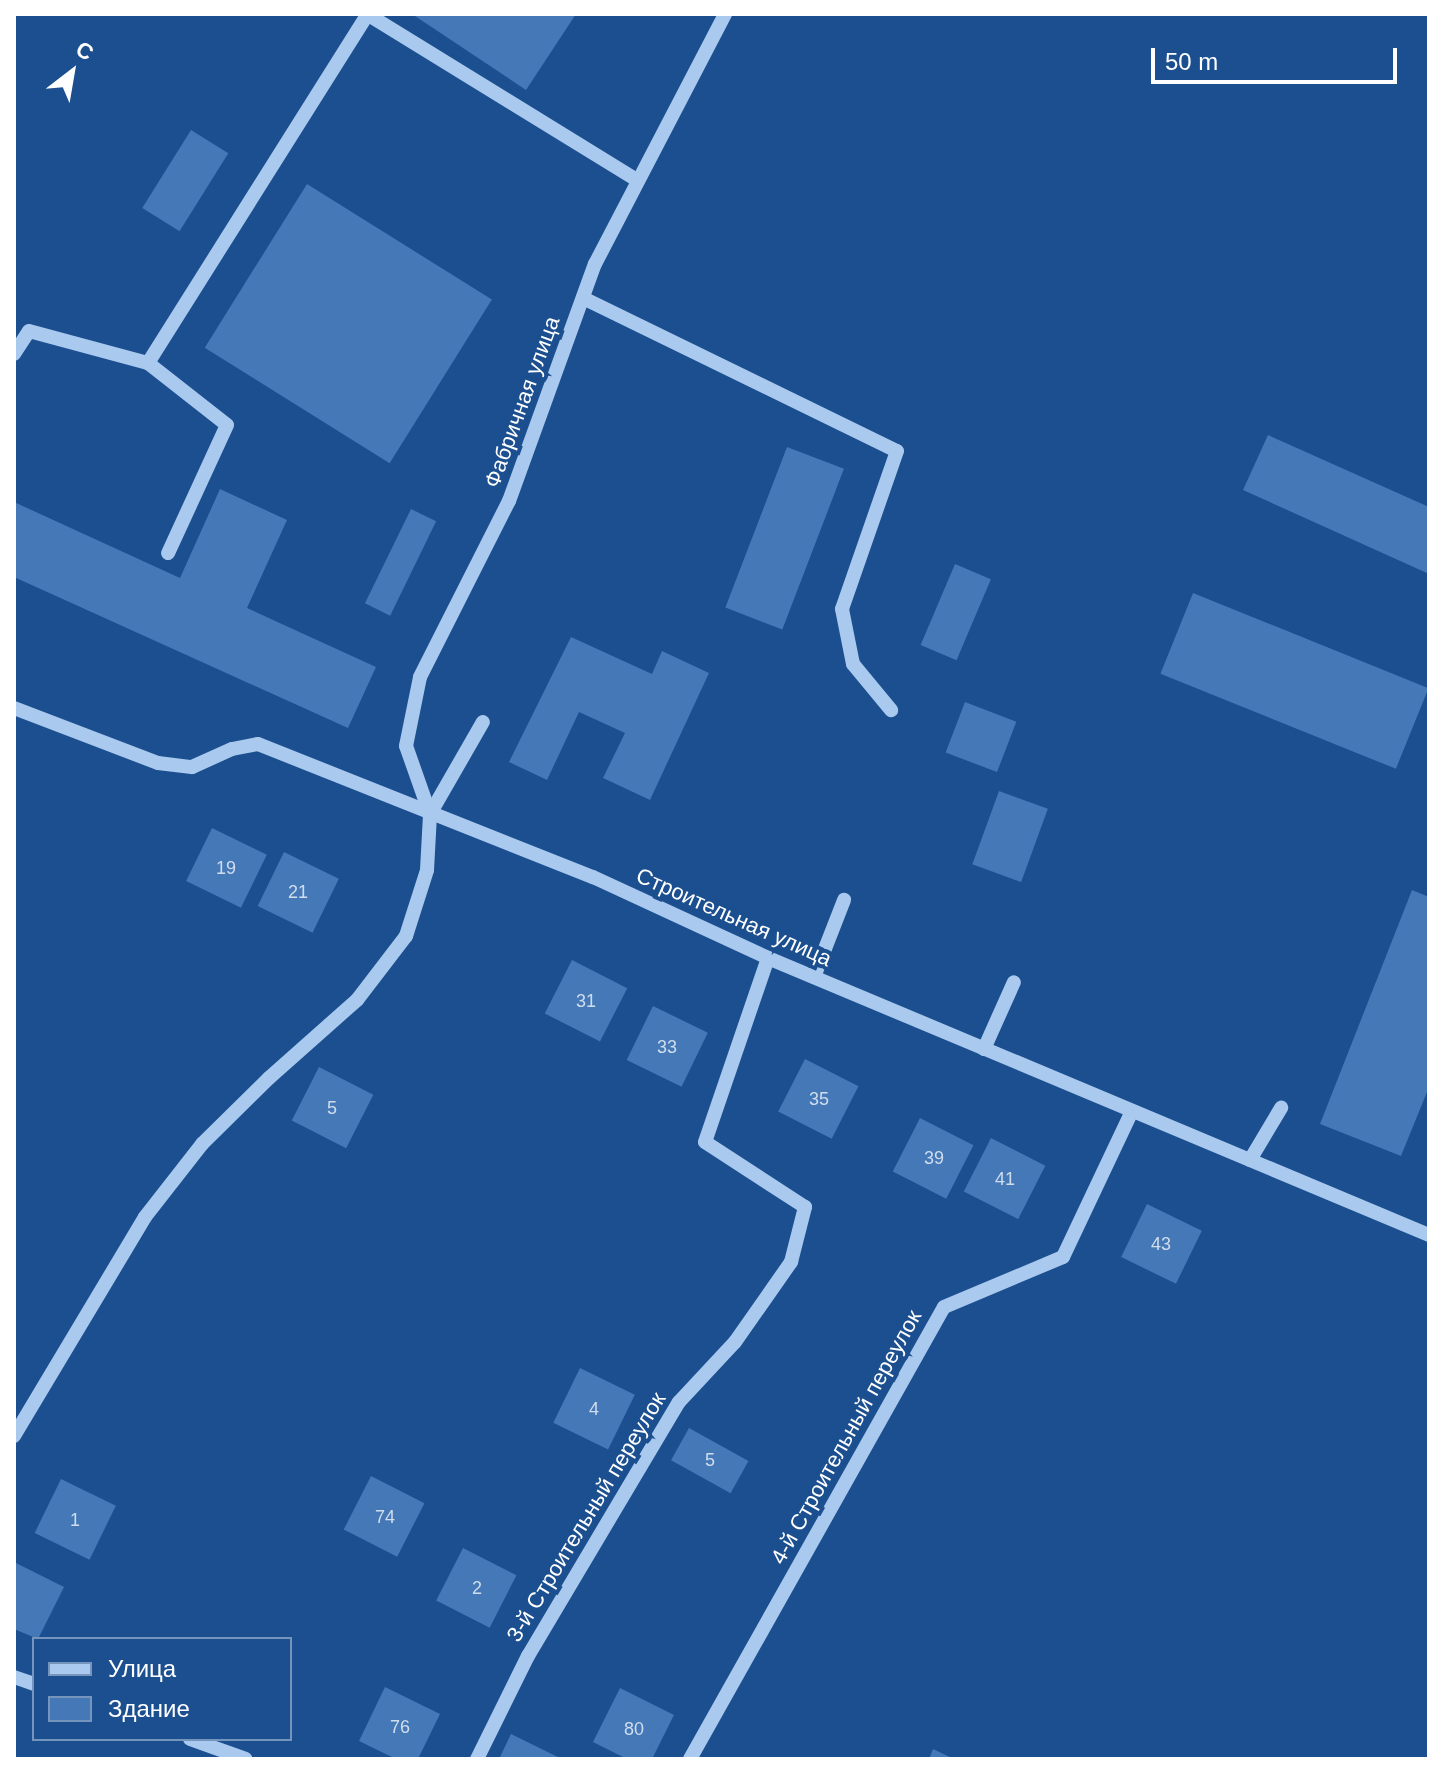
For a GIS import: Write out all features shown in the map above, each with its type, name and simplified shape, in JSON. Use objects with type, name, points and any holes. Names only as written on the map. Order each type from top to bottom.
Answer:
[{"type":"street","points":[[148,363],[367,14],[638,181]]},
{"type":"street","name":"Фабричная улица","points":[[430,814],[406,746],[420,677],[509,501],[595,264],[725,14]]},
{"type":"street","points":[[583,298],[897,451],[842,609],[853,664],[891,710]]},
{"type":"street","points":[[14,354],[29,331],[148,363],[227,425],[168,553]]},
{"type":"street","name":"Строительная улица","points":[[14,708],[158,763],[192,767],[232,749],[258,744],[593,877],[768,958],[1429,1235]]},
{"type":"street","points":[[14,1436],[145,1217],[202,1144],[269,1078],[357,1000],[406,936],[427,870],[430,814],[483,722]]},
{"type":"street","points":[[814,977],[844,900]]},
{"type":"street","name":"3-й Строительный переулок","points":[[477,1759],[528,1656],[679,1402],[735,1342],[791,1262],[805,1207],[705,1142],[768,958]]},
{"type":"street","points":[[984,1049],[1014,982]]},
{"type":"street","points":[[1250,1160],[1281,1108]]},
{"type":"street","name":"4-й Строительный переулок","points":[[690,1759],[944,1307],[1063,1257],[1132,1111]]},
{"type":"street","points":[[196,1741],[246,1759]]},
{"type":"building","points":[[412,14],[576,14],[526,90]]},
{"type":"building","points":[[191,130],[228,153],[180,231],[142,208]]},
{"type":"building","points":[[307,184],[492,300],[390,463],[205,348]]},
{"type":"building","points":[[1268,435],[1429,507],[1429,574],[1243,490]]},
{"type":"building","points":[[787,447],[844,469],[782,629],[725,608]]},
{"type":"building","points":[[220,489],[287,520],[247,608],[376,667],[348,728],[14,577],[14,502],[180,578]]},
{"type":"building","points":[[411,509],[436,521],[390,616],[365,603]]},
{"type":"building","points":[[955,564],[991,579],[957,660],[921,645]]},
{"type":"building","points":[[1193,593],[1429,688],[1396,769],[1160,674]]},
{"type":"building","points":[[571,637],[652,674],[662,651],[709,673],[650,800],[603,778],[625,733],[579,712],[547,780],[509,762]]},
{"type":"building","points":[[965,702],[1016,722],[997,772],[946,752]]},
{"type":"building","points":[[999,791],[1048,809],[1021,882],[972,864]]},
{"type":"building","points":[[212,828],[267,855],[241,908],[186,881]]},
{"type":"building","points":[[284,852],[339,879],[313,933],[258,906]]},
{"type":"building","points":[[1412,890],[1429,897],[1429,1087],[1401,1156],[1320,1124]]},
{"type":"building","points":[[572,960],[627,988],[600,1042],[545,1013]]},
{"type":"building","points":[[653,1006],[708,1033],[682,1087],[627,1060]]},
{"type":"building","points":[[805,1059],[858,1086],[832,1139],[778,1112]]},
{"type":"building","points":[[319,1067],[373,1095],[346,1148],[292,1120]]},
{"type":"building","points":[[920,1118],[973,1145],[946,1199],[893,1171]]},
{"type":"building","points":[[991,1138],[1045,1166],[1018,1219],[964,1191]]},
{"type":"building","points":[[1147,1204],[1202,1231],[1176,1284],[1121,1257]]},
{"type":"building","points":[[580,1368],[635,1395],[608,1450],[553,1423]]},
{"type":"building","points":[[689,1428],[748,1461],[731,1493],[671,1460]]},
{"type":"building","points":[[371,1476],[424,1503],[397,1557],[344,1529]]},
{"type":"building","points":[[61,1479],[116,1506],[90,1560],[35,1533]]},
{"type":"building","points":[[463,1548],[516,1575],[490,1628],[436,1601]]},
{"type":"building","points":[[14,1562],[64,1587],[39,1637],[14,1629]]},
{"type":"building","points":[[385,1687],[440,1714],[418,1759],[396,1759],[359,1741]]},
{"type":"building","points":[[620,1688],[674,1715],[652,1759],[627,1759],[593,1742]]},
{"type":"building","points":[[511,1734],[562,1759],[499,1759]]},
{"type":"building","points":[[933,1749],[954,1759],[929,1759]]}]
